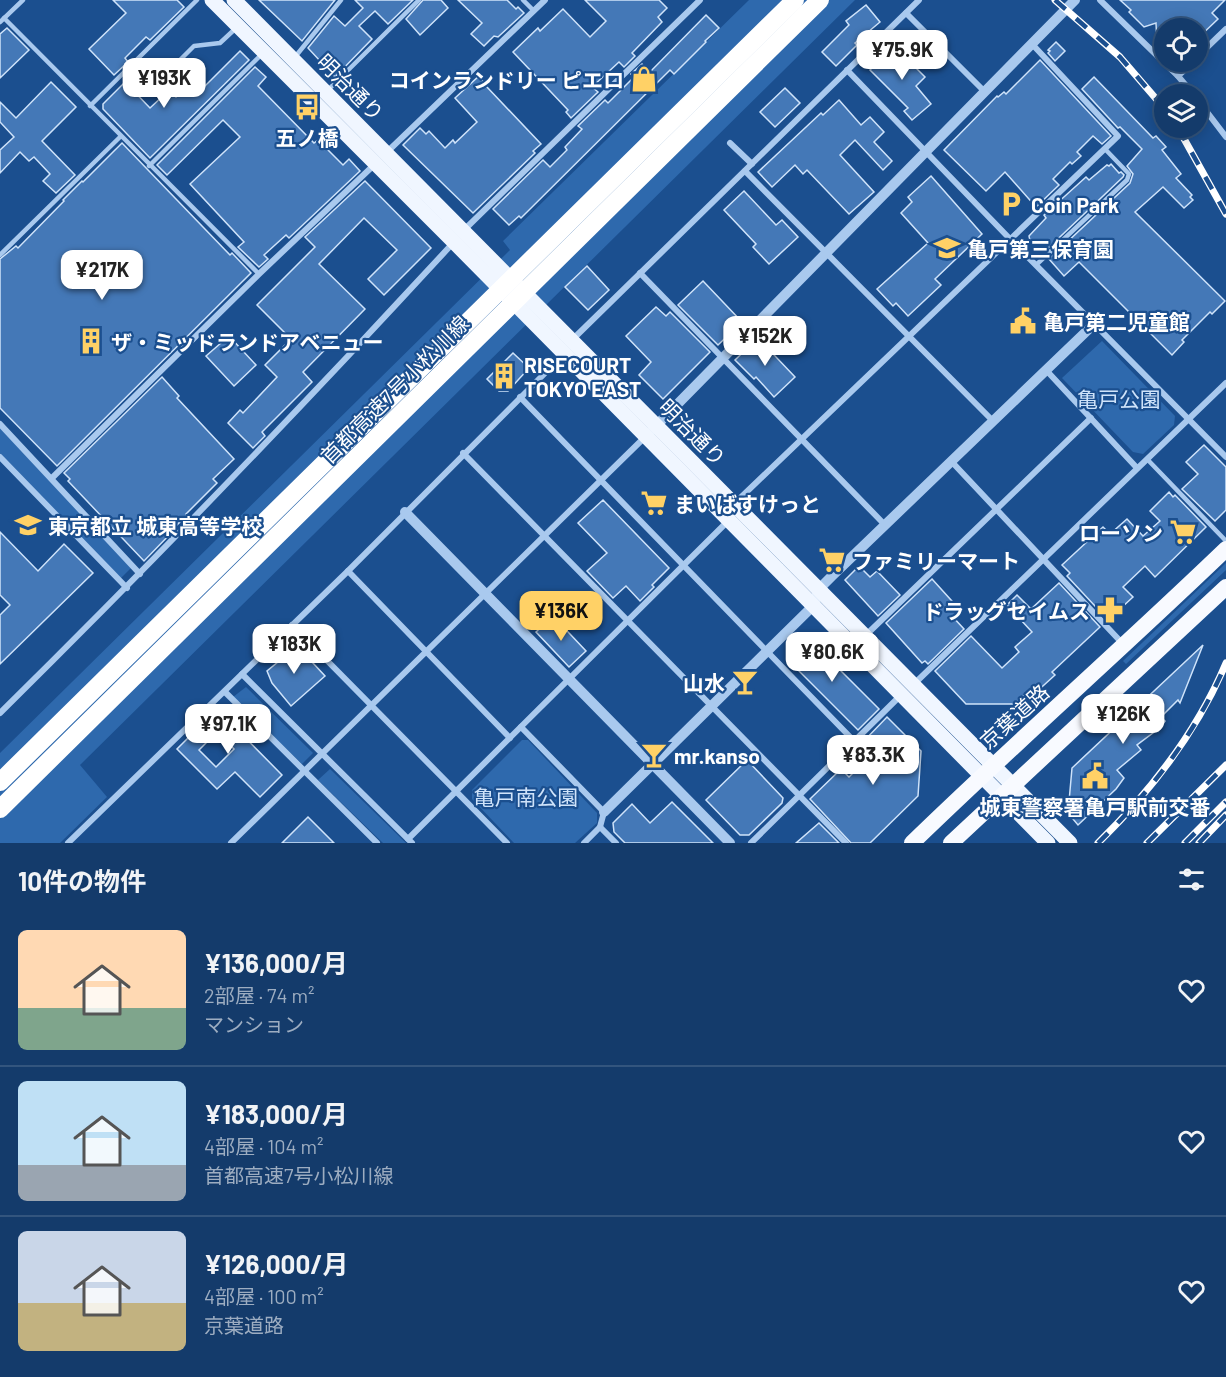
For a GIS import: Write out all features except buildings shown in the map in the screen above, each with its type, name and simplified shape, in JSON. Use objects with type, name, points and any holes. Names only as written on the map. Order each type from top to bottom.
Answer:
[{"type":"highway","name":"首都高速7号小松川線","points":[[0,782],[795,0]]},
{"type":"highway","name":"首都高速7号小松川線","points":[[0,809],[820,0]]},
{"type":"highway","name":"京葉道路","points":[[912,843],[1226,549]]},
{"type":"highway","points":[[951,843],[1226,588]]},
{"type":"main road","name":"明治通り","points":[[212,0],[264,52],[381,158],[459,236],[492,270],[533,323],[901,696],[987,771],[1012,784],[1070,843]]},
{"type":"main road","name":"明治通り","points":[[234,0],[326,92],[381,158]]},
{"type":"main road","name":"明治通り","points":[[492,270],[545,312],[913,684],[987,771],[1000,796],[1045,842]]},
{"type":"street","points":[[52,478],[259,274],[545,0]]},
{"type":"street","points":[[0,713],[141,574],[266,444],[459,236],[700,0]]},
{"type":"street","points":[[68,843],[348,571],[564,354],[572,339],[919,0]]},
{"type":"street","points":[[231,843],[657,425],[1076,0]]},
{"type":"street","points":[[1100,0],[1185,84]]},
{"type":"street","points":[[906,13],[985,92]]},
{"type":"street","points":[[1208,46],[1226,29]]},
{"type":"street","points":[[735,503],[1118,136],[1032,45]]},
{"type":"street","points":[[847,70],[1010,240],[1226,457]]},
{"type":"street","points":[[1178,76],[1182,72]]},
{"type":"street","points":[[1208,113],[1226,137]]},
{"type":"street","points":[[730,143],[752,164]]},
{"type":"street","points":[[745,171],[993,421]]},
{"type":"street","points":[[640,273],[885,525]]},
{"type":"street","points":[[584,843],[600,827],[604,812],[813,606],[819,589],[1094,324]]},
{"type":"street","points":[[1046,370],[1137,468]]},
{"type":"street","points":[[913,684],[1226,383]]},
{"type":"street","points":[[520,397],[854,741]]},
{"type":"street","points":[[866,636],[1091,418]]},
{"type":"street","points":[[0,424],[141,574]]},
{"type":"street","points":[[463,453],[846,843]]},
{"type":"street","points":[[0,457],[127,588]]},
{"type":"street","points":[[951,461],[1125,646]]},
{"type":"street","points":[[405,512],[730,843]]},
{"type":"street","points":[[242,674],[410,841],[456,792],[729,521]]},
{"type":"street","points":[[348,571],[510,738]]},
{"type":"street","points":[[292,625],[507,843]]},
{"type":"street","points":[[225,692],[377,843]]},
{"type":"street","points":[[751,843],[901,696]]},
{"type":"street","points":[[521,727],[604,812]]},
{"type":"street","points":[[600,827],[616,843]]},
{"type":"lane","points":[[22,0],[2,20],[259,274]]},
{"type":"lane","points":[[90,106],[197,0]]},
{"type":"lane","points":[[293,59],[341,0]]},
{"type":"lane","points":[[326,92],[419,0]]},
{"type":"lane","points":[[523,0],[534,11]]},
{"type":"lane","points":[[130,66],[146,81],[169,71],[194,46],[220,43],[238,26]]},
{"type":"lane","points":[[149,166],[264,52]]},
{"type":"lane","points":[[0,255],[120,137]]},
{"type":"lane","points":[[1036,265],[1127,180],[1129,174],[1105,149]]},
{"type":"lane","points":[[1147,459],[1226,541]]},
{"type":"green space","points":[[749,0],[855,0],[80,765],[107,797],[60,843],[0,843],[0,753],[510,250],[503,241]]},
{"type":"green space","name":"亀戸公園","points":[[1102,341],[1175,416],[1174,425],[1143,454],[1133,452],[1062,378]]},
{"type":"green space","points":[[0,428],[131,568],[121,578],[0,453]]},
{"type":"green space","points":[[1226,563],[1226,570],[1126,664],[1123,661]]},
{"type":"green space","points":[[246,687],[313,753],[302,764],[233,697]]},
{"type":"green space","name":"亀戸南公園","points":[[522,740],[528,740],[597,813],[597,823],[575,843],[514,843],[472,799],[472,790]]},
{"type":"green space","points":[[330,769],[406,843],[383,843],[318,780]]},
{"type":"railway","points":[[1055,0],[1120,57],[1154,96]]},
{"type":"railway","points":[[1184,138],[1226,214]]},
{"type":"railway","points":[[1098,843],[1137,802],[1171,759],[1201,713],[1226,663]]},
{"type":"railway","points":[[1147,843],[1226,765]]},
{"type":"railway","points":[[1185,843],[1226,802]]},
{"type":"railway","points":[[1199,843],[1226,815]]},
{"type":"place","name":"コインランドリー ピエロ","points":[[644,79]]},
{"type":"place","name":"五ノ橋","points":[[307,107]]},
{"type":"place","name":"Coin Park","points":[[1011,204]]},
{"type":"place","name":"亀戸第三保育園","points":[[947,248]]},
{"type":"place","name":"亀戸第二児童館","points":[[1023,321]]},
{"type":"place","name":"ザ・ミッドランドアベニュー","points":[[91,341]]},
{"type":"place","name":"RISECOURT TOKYO EAST","points":[[504,376]]},
{"type":"place","name":"まいばすけっと","points":[[654,503]]},
{"type":"place","name":"東京都立 城東高等学校","points":[[28,525]]},
{"type":"place","name":"ローソン","points":[[1183,532]]},
{"type":"place","name":"ファミリーマート","points":[[832,560]]},
{"type":"place","name":"ドラッグセイムス","points":[[1110,610]]},
{"type":"place","name":"山水","points":[[745,682]]},
{"type":"place","name":"mr.kanso","points":[[654,755]]},
{"type":"place","name":"城東警察署亀戸駅前交番","points":[[1095,776]]}]
